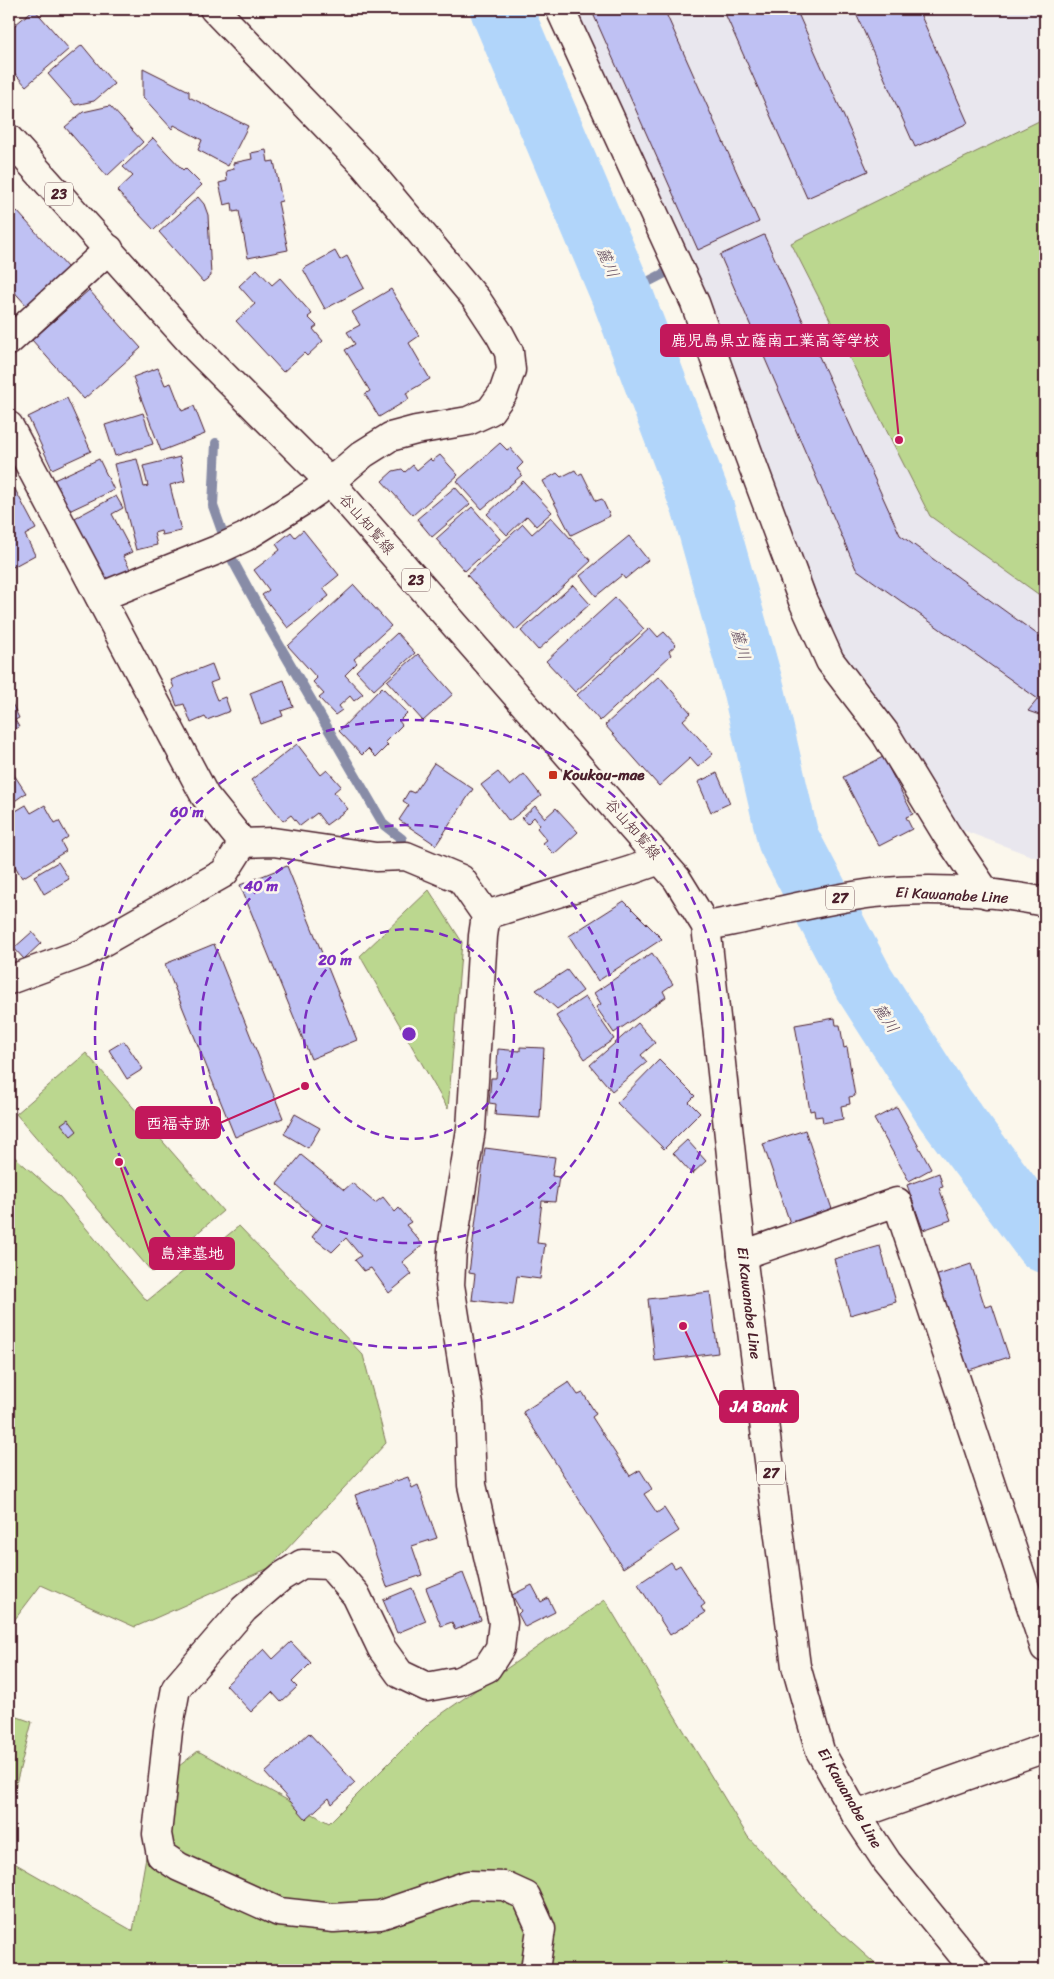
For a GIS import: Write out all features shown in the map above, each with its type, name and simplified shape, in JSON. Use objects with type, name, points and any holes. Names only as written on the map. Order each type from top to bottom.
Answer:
[{"type":"street","points":[[100,597],[245,536],[302,502],[330,482],[363,454],[390,438],[416,430],[468,421],[490,411],[503,393],[511,370],[509,352],[477,300],[365,166],[214,9]]},
{"type":"street","points":[[560,9],[695,303],[799,592],[830,662],[885,733],[947,835],[987,894]]},
{"type":"street","name":"谷山知覧線","points":[[9,139],[196,348],[330,482],[677,880],[706,926]]},
{"type":"street","points":[[9,341],[109,249]]},
{"type":"street","points":[[9,426],[205,796],[243,843]]},
{"type":"street","points":[[243,843],[273,842],[376,857],[406,856],[462,879],[486,914],[471,1129],[452,1249],[450,1285],[469,1406],[472,1485],[504,1622],[500,1648],[487,1668],[459,1681],[427,1687],[400,1674],[382,1649],[356,1595],[330,1564],[302,1564],[280,1577],[244,1608],[176,1688],[168,1731],[157,1834],[162,1855],[179,1868],[279,1912],[334,1918],[380,1915],[468,1885],[504,1886],[526,1896],[541,1930],[535,1970]]},
{"type":"street","points":[[9,980],[83,953],[224,873],[243,843]]},
{"type":"street","points":[[486,914],[630,871],[660,860]]},
{"type":"street","name":"Ei Kawanabe Line","points":[[975,1970],[887,1862],[856,1815],[820,1751],[796,1666],[742,1254],[706,926],[772,914],[837,899],[910,890],[987,894],[1045,902]]},
{"type":"street","points":[[742,1254],[897,1202],[1045,1648]]},
{"type":"street","points":[[856,1815],[1045,1748]]},
{"type":"shaded area","points":[[568,9],[1045,9],[1045,861],[954,827],[836,651]]},
{"type":"green space","points":[[1045,118],[1045,599],[930,516],[791,243]]},
{"type":"green space","points":[[429,890],[462,942],[448,1109],[360,956]]},
{"type":"green space","points":[[86,1053],[223,1211],[152,1272],[16,1114]]},
{"type":"green space","points":[[9,1152],[60,1197],[147,1301],[239,1226],[363,1355],[386,1443],[269,1568],[135,1627],[41,1585],[9,1627]]},
{"type":"green space","points":[[605,1600],[748,1837],[814,1909],[882,1970],[9,1970],[9,1860],[133,1931],[159,1782],[198,1751],[329,1823],[430,1722]]},
{"type":"green space","points":[[9,1714],[32,1722],[9,1811]]},
{"type":"building","points":[[34,9],[69,49],[26,86],[9,67],[9,30]]},
{"type":"building","points":[[591,9],[664,9],[759,222],[698,250]]},
{"type":"building","points":[[723,9],[796,9],[868,171],[807,198]]},
{"type":"building","points":[[854,9],[918,9],[968,123],[915,147]]},
{"type":"building","points":[[82,45],[114,84],[94,101],[75,105],[48,74]]},
{"type":"building","points":[[143,68],[189,91],[189,97],[248,126],[228,166],[198,150],[202,140],[174,125],[172,129],[143,97]]},
{"type":"building","points":[[110,106],[143,142],[107,176],[65,127],[83,112]]},
{"type":"building","points":[[153,138],[183,170],[185,168],[202,185],[154,230],[117,191],[133,176],[123,167]]},
{"type":"building","points":[[266,150],[268,162],[274,161],[282,201],[278,202],[288,250],[248,258],[239,211],[233,212],[232,203],[224,205],[219,183],[227,181],[226,171],[234,169],[233,163],[252,159],[251,153]]},
{"type":"building","points":[[198,197],[204,204],[208,215],[211,276],[203,282],[159,232]]},
{"type":"building","points":[[17,211],[68,268],[27,306],[9,286],[9,219]]},
{"type":"building","points":[[764,235],[900,535],[1045,640],[1045,717],[1028,711],[1038,699],[856,569],[720,255]]},
{"type":"building","points":[[335,251],[340,260],[347,256],[364,288],[325,309],[303,269]]},
{"type":"building","points":[[257,269],[272,285],[280,278],[312,314],[308,317],[317,326],[313,329],[323,341],[307,356],[304,353],[283,372],[236,321],[255,304],[239,286]]},
{"type":"building","points":[[391,289],[419,336],[409,343],[430,379],[406,393],[409,399],[379,417],[365,394],[370,391],[345,350],[355,344],[347,332],[360,325],[352,312]]},
{"type":"building","points":[[89,290],[141,348],[84,399],[32,340]]},
{"type":"building","points":[[158,368],[165,385],[171,383],[182,411],[194,406],[205,434],[161,451],[133,377]]},
{"type":"building","points":[[67,398],[91,451],[52,469],[28,417]]},
{"type":"building","points":[[143,413],[153,444],[115,456],[105,425]]},
{"type":"building","points":[[500,443],[507,450],[510,448],[523,463],[517,469],[522,475],[482,509],[457,481]]},
{"type":"building","points":[[440,455],[458,475],[413,515],[382,481],[393,471],[402,469],[405,472],[413,465],[417,470],[430,459],[432,461]]},
{"type":"building","points":[[180,457],[185,481],[170,485],[181,531],[162,535],[161,531],[154,533],[157,545],[136,550],[114,464],[137,459],[144,487],[148,486],[143,466]]},
{"type":"building","points":[[99,459],[114,490],[69,511],[54,480]]},
{"type":"building","points":[[575,470],[578,475],[582,473],[596,501],[602,499],[610,516],[571,535],[543,481],[557,473],[561,477]]},
{"type":"building","points":[[9,478],[36,529],[25,535],[35,555],[9,569]]},
{"type":"building","points":[[523,481],[552,512],[536,526],[527,516],[507,535],[487,514]]},
{"type":"building","points":[[455,487],[470,504],[432,537],[417,519]]},
{"type":"building","points":[[116,496],[123,508],[112,514],[132,552],[123,556],[130,569],[106,581],[73,519]]},
{"type":"building","points":[[472,507],[500,539],[465,571],[436,539]]},
{"type":"building","points":[[551,517],[591,561],[516,630],[467,575],[523,524],[532,534]]},
{"type":"building","points":[[303,530],[339,575],[323,588],[329,596],[288,628],[262,595],[269,590],[254,570],[280,550],[276,544],[291,532],[295,537]]},
{"type":"building","points":[[629,536],[648,560],[625,579],[622,575],[596,596],[580,576]]},
{"type":"building","points":[[354,585],[391,626],[354,659],[357,663],[345,675],[363,694],[354,701],[350,696],[339,706],[342,710],[335,715],[319,698],[324,694],[313,682],[317,678],[288,646]]},
{"type":"building","points":[[573,585],[590,604],[538,650],[521,631]]},
{"type":"building","points":[[615,598],[644,629],[575,692],[546,661]]},
{"type":"building","points":[[650,628],[658,637],[664,632],[676,645],[669,651],[671,655],[600,721],[577,695]]},
{"type":"building","points":[[397,633],[415,653],[374,690],[356,671]]},
{"type":"building","points":[[418,654],[453,694],[423,721],[387,681]]},
{"type":"building","points":[[212,664],[218,680],[210,683],[217,700],[225,697],[230,711],[207,720],[205,717],[191,723],[184,704],[177,706],[171,690],[174,688],[171,680]]},
{"type":"building","points":[[659,676],[691,713],[683,720],[713,754],[698,767],[690,758],[659,786],[605,725]]},
{"type":"building","points":[[284,680],[293,707],[281,711],[283,716],[261,724],[250,693]]},
{"type":"building","points":[[382,687],[407,713],[399,721],[402,725],[385,742],[388,745],[376,757],[368,749],[362,755],[339,731]]},
{"type":"building","points":[[9,697],[19,718],[15,720],[19,727],[9,732]]},
{"type":"building","points":[[297,744],[321,775],[327,770],[341,786],[334,792],[348,809],[326,825],[317,813],[300,826],[291,815],[283,821],[251,780]]},
{"type":"building","points":[[883,757],[913,814],[906,817],[912,829],[879,846],[843,777]]},
{"type":"building","points":[[434,763],[473,789],[436,845],[399,820],[409,805],[403,801],[409,791],[414,793]]},
{"type":"building","points":[[9,767],[26,793],[9,805]]},
{"type":"building","points":[[498,772],[510,786],[524,774],[541,796],[509,821],[481,785]]},
{"type":"building","points":[[717,773],[730,803],[711,812],[698,782]]},
{"type":"building","points":[[26,805],[31,813],[45,805],[55,823],[59,821],[68,837],[61,842],[66,851],[22,878],[9,856],[9,815]]},
{"type":"building","points":[[535,806],[545,818],[556,808],[578,832],[554,854],[543,843],[547,840],[537,828],[540,825],[534,817],[527,824],[522,818]]},
{"type":"building","points":[[58,862],[69,879],[44,894],[34,876]]},
{"type":"building","points":[[287,866],[357,1040],[311,1059],[240,885]]},
{"type":"building","points":[[624,901],[662,939],[598,981],[569,936]]},
{"type":"building","points":[[32,932],[41,943],[24,959],[14,948]]},
{"type":"building","points":[[214,944],[283,1118],[235,1137],[165,964]]},
{"type":"building","points":[[652,953],[673,984],[663,991],[666,997],[614,1033],[596,1007],[601,1004],[594,993]]},
{"type":"building","points":[[567,970],[583,991],[557,1009],[536,990]]},
{"type":"building","points":[[585,997],[614,1039],[585,1059],[556,1016]]},
{"type":"building","points":[[835,1018],[836,1025],[840,1025],[844,1048],[847,1047],[855,1096],[849,1097],[850,1104],[841,1106],[843,1119],[823,1123],[822,1116],[815,1117],[814,1110],[810,1111],[795,1025]]},
{"type":"building","points":[[638,1023],[655,1043],[641,1055],[647,1062],[612,1091],[590,1065]]},
{"type":"building","points":[[124,1041],[143,1069],[127,1079],[109,1050]]},
{"type":"building","points":[[520,1047],[544,1048],[540,1118],[495,1115],[496,1104],[489,1103],[491,1078],[496,1078],[498,1049],[520,1051]]},
{"type":"building","points":[[659,1060],[695,1096],[689,1102],[700,1113],[664,1149],[617,1103]]},
{"type":"building","points":[[897,1107],[931,1169],[909,1181],[874,1119]]},
{"type":"building","points":[[295,1114],[320,1128],[308,1148],[284,1134]]},
{"type":"building","points":[[68,1119],[77,1131],[71,1136],[61,1124]]},
{"type":"building","points":[[805,1130],[833,1212],[791,1226],[763,1144]]},
{"type":"building","points":[[1045,1133],[1045,1147],[1039,1138]]},
{"type":"building","points":[[687,1140],[706,1161],[692,1174],[673,1153]]},
{"type":"building","points":[[485,1148],[555,1157],[552,1176],[559,1177],[555,1202],[542,1201],[537,1243],[545,1244],[540,1279],[517,1276],[513,1305],[472,1300],[475,1274],[469,1273]]},
{"type":"building","points":[[301,1155],[344,1190],[352,1183],[375,1203],[383,1197],[395,1212],[399,1208],[411,1222],[406,1225],[423,1245],[402,1262],[412,1274],[389,1293],[371,1268],[364,1271],[355,1260],[361,1256],[346,1238],[332,1252],[312,1237],[322,1224],[277,1184]]},
{"type":"building","points":[[939,1173],[943,1187],[939,1188],[951,1220],[923,1230],[907,1185]]},
{"type":"building","points":[[880,1246],[896,1302],[850,1315],[834,1259]]},
{"type":"building","points":[[971,1264],[985,1307],[992,1305],[1009,1357],[966,1371],[935,1276]]},
{"type":"building","points":[[710,1292],[718,1353],[655,1361],[648,1299]]},
{"type":"building","points":[[569,1382],[578,1395],[583,1393],[596,1414],[592,1417],[630,1476],[640,1470],[652,1489],[644,1494],[657,1513],[664,1508],[679,1531],[623,1568],[523,1412]]},
{"type":"building","points":[[408,1477],[412,1488],[418,1485],[437,1538],[412,1546],[422,1575],[387,1587],[355,1495]]},
{"type":"building","points":[[671,1562],[675,1568],[680,1565],[705,1604],[701,1607],[705,1613],[670,1635],[638,1584]]},
{"type":"building","points":[[463,1573],[481,1620],[455,1630],[452,1622],[441,1626],[426,1588]]},
{"type":"building","points":[[532,1585],[541,1602],[548,1598],[555,1612],[525,1627],[518,1614],[521,1611],[512,1595]]},
{"type":"building","points":[[412,1588],[426,1621],[397,1633],[383,1600]]},
{"type":"building","points":[[291,1642],[311,1663],[292,1682],[297,1687],[281,1702],[272,1692],[251,1712],[226,1685],[264,1649],[273,1659]]},
{"type":"building","points":[[309,1733],[355,1783],[332,1804],[329,1798],[306,1819],[265,1773]]},
{"type":"waterway","name":"麓川","points":[[501,9],[622,295],[703,508],[754,691],[788,839],[864,983],[945,1109],[1045,1242]]},
{"type":"waterway","points":[[622,295],[665,273]]},
{"type":"waterway","points":[[216,443],[213,506],[223,534]]},
{"type":"waterway","points":[[233,561],[270,629],[384,825],[402,839]]},
{"type":"place","name":"鹿児島県立薩南工業高等学校","points":[[899,440]]},
{"type":"place","name":"Koukou-mae","points":[[553,775]]},
{"type":"place","name":"西福寺跡","points":[[305,1086]]},
{"type":"place","name":"島津墓地","points":[[119,1162]]},
{"type":"place","name":"JA Bank","points":[[683,1326]]}]
